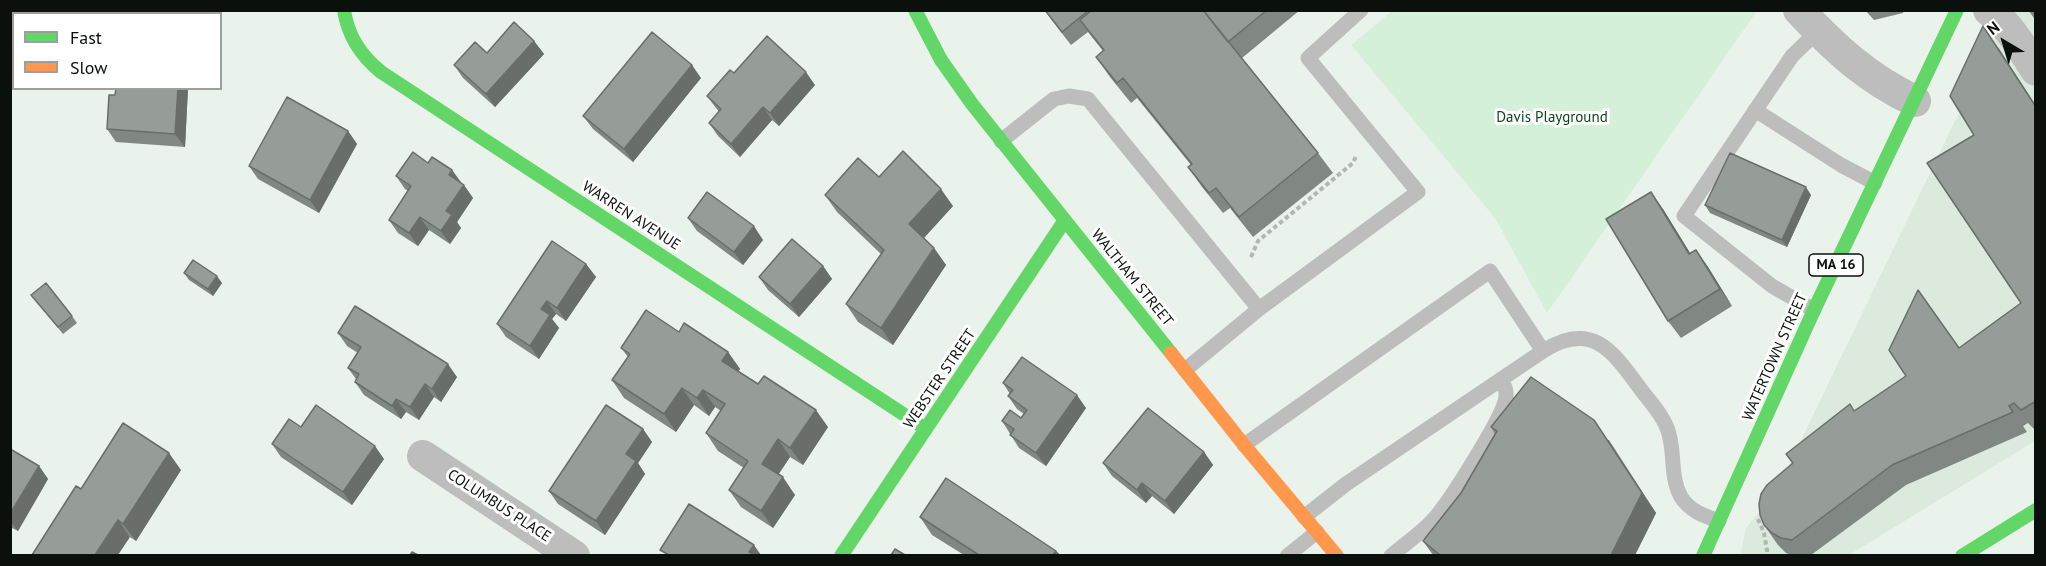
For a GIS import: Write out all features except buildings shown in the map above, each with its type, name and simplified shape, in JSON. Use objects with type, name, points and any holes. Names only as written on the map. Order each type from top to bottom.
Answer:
[{"type":"main road","name":"WARREN AVENUE","points":[[344,10],[349,34],[357,50],[381,72],[926,429]]},
{"type":"main road","name":"WALTHAM STREET","points":[[915,10],[941,60],[972,104],[1244,445],[1337,555]]},
{"type":"main road","name":"WATERTOWN STREET","points":[[1703,555],[1814,310],[1957,10]]},
{"type":"main road","name":"WEBSTER STREET","points":[[841,555],[1065,220]]},
{"type":"main road","points":[[1962,555],[2036,510]]},
{"type":"street","points":[[1989,10],[2013,33],[2036,70]]},
{"type":"street","points":[[1809,21],[1857,67],[1883,85],[1915,101]]},
{"type":"street","name":"COLUMBUS PLACE","points":[[423,456],[574,555]]},
{"type":"lane","points":[[1185,370],[1259,309],[1418,192],[1308,58],[1361,10]]},
{"type":"lane","points":[[1809,21],[1792,56],[1684,216],[1772,286],[1814,310]]},
{"type":"lane","points":[[1001,141],[1054,99],[1070,96],[1088,99],[1259,309]]},
{"type":"lane","points":[[1755,110],[1841,165],[1875,183]]},
{"type":"lane","points":[[1244,445],[1490,271],[1543,351]]},
{"type":"lane","points":[[1304,517],[1346,484],[1543,351],[1563,340],[1582,337],[1599,342],[1614,354],[1664,421],[1671,443],[1676,486],[1682,498],[1702,516],[1719,521]]},
{"type":"lane","points":[[1391,555],[1427,526],[1440,512],[1482,446],[1504,403],[1506,390],[1501,379]]},
{"type":"lane","points":[[1287,555],[1317,532]]},
{"type":"path","points":[[1238,284],[1258,241],[1353,163],[1367,131]]},
{"type":"path","points":[[1756,515],[1764,533],[1768,555]]},
{"type":"shaded area","points":[[2008,11],[2035,11],[2035,441],[1849,555],[1740,556],[1746,528],[1776,492]]},
{"type":"green space","name":"Davis Playground","points":[[1392,11],[1757,11],[1547,313],[1495,218],[1351,45]]},
{"type":"traffic: fast","points":[[344,10],[356,44],[381,72],[926,429]]},
{"type":"traffic: fast","points":[[915,10],[941,60],[972,104],[1171,353]]},
{"type":"traffic: fast","points":[[1703,556],[1814,310],[1957,10]]},
{"type":"traffic: fast","points":[[841,556],[1065,220]]},
{"type":"traffic: fast","points":[[1962,556],[2036,510]]},
{"type":"traffic: slow","points":[[1171,353],[1337,556]]}]
